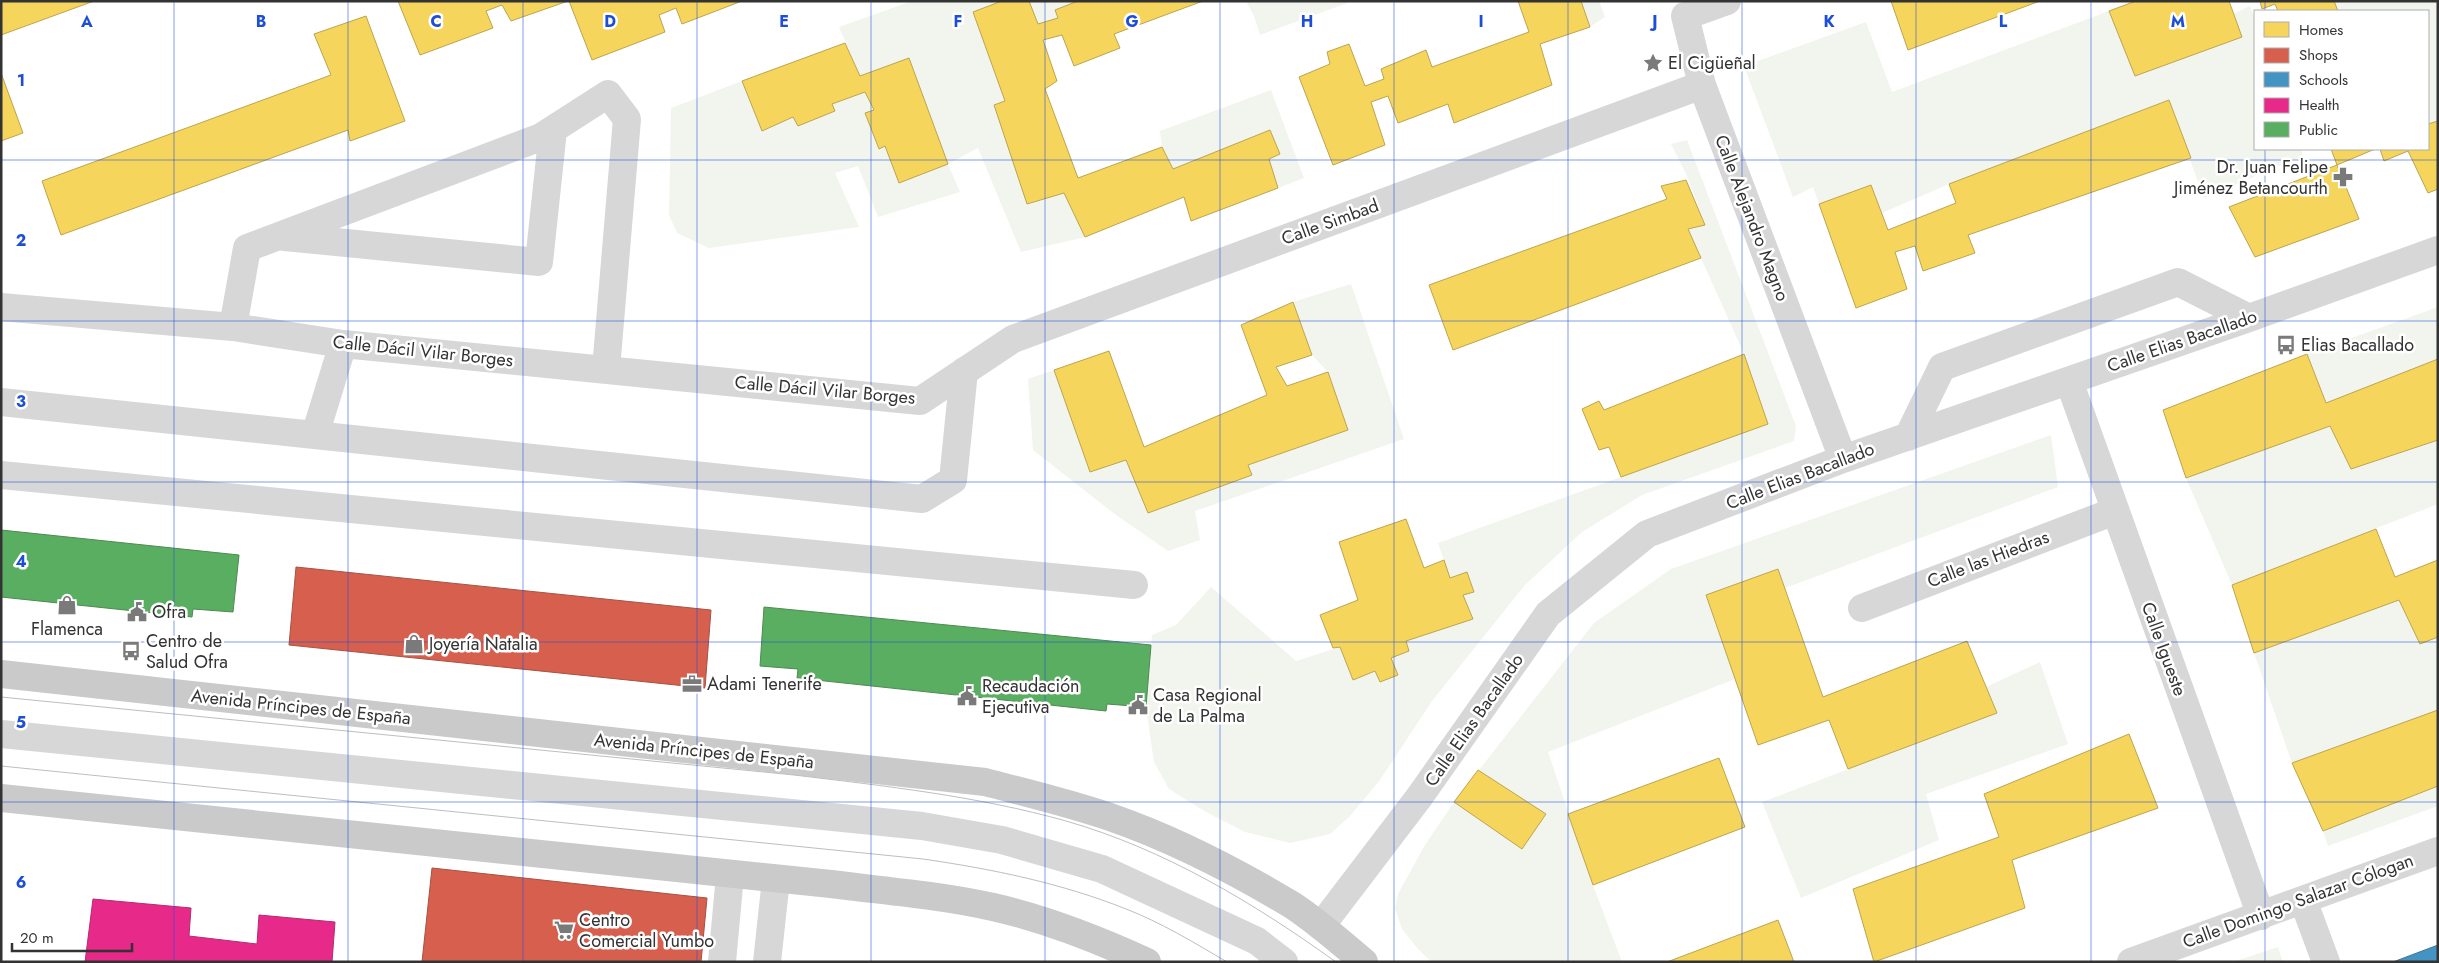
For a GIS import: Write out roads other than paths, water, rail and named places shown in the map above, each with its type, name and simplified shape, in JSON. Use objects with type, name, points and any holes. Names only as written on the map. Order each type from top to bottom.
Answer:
[{"type":"main road","name":"Avenida Príncipes de España","points":[[1,674],[985,782],[1047,798],[1112,818],[1215,862],[1292,906],[1321,926],[1364,962]]},
{"type":"main road","points":[[1,798],[730,874],[939,898],[993,907],[1054,924],[1147,962]]},
{"type":"street","name":"Calle Alejandro Magno","points":[[1726,1],[1685,16],[1702,85],[1843,459]]},
{"type":"street","name":"Calle Simbad","points":[[964,371],[1013,339],[1702,85]]},
{"type":"street","points":[[233,328],[247,248],[541,138],[608,94],[627,119],[606,369]]},
{"type":"street","points":[[278,236],[539,262],[554,130]]},
{"type":"street","name":"Calle Elias Bacallado","points":[[1321,926],[1420,796],[1548,614],[1647,534],[1843,459],[2249,318],[2438,250]]},
{"type":"street","points":[[1908,436],[1942,367],[2178,282],[2249,318]]},
{"type":"street","name":"Calle Dácil Vilar Borges","points":[[1,307],[233,328],[343,344],[920,401],[964,371]]},
{"type":"street","points":[[315,435],[343,344]]},
{"type":"street","points":[[1,402],[922,499],[953,480],[964,371]]},
{"type":"street","name":"Calle Igueste","points":[[2069,381],[2261,916]]},
{"type":"street","points":[[1,475],[1134,586]]},
{"type":"street","name":"Calle las Hiedras","points":[[1862,608],[2115,511]]},
{"type":"street","points":[[1,734],[922,826],[1002,840],[1102,869],[1257,941],[1284,962]]},
{"type":"street","name":"Calle Domingo Salazar Cólogan","points":[[2131,962],[2438,850]]},
{"type":"street","points":[[722,962],[730,874]]},
{"type":"street","points":[[767,962],[776,879]]},
{"type":"street","points":[[2303,900],[2326,962]]},
{"type":"tram line","points":[[1,697],[794,775],[965,798],[1066,821],[1102,833],[1173,862],[1273,919],[1336,962]]},
{"type":"tram line","points":[[1,766],[949,863],[1051,884],[1101,900],[1152,920],[1227,962]]},
{"type":"place","name":"El Cigüeñal","points":[[1653,63]]},
{"type":"place","name":"Dr. Juan Felipe Jiménez Betancourth","points":[[2343,177]]},
{"type":"place","name":"Elias Bacallado","points":[[2286,345]]},
{"type":"place","name":"Flamenca","points":[[67,605]]},
{"type":"place","name":"Ofra","points":[[137,612]]},
{"type":"place","name":"Joyería Natalia","points":[[414,644]]},
{"type":"place","name":"Centro de Salud Ofra","points":[[131,651]]},
{"type":"place","name":"Adami Tenerife","points":[[692,684]]},
{"type":"place","name":"Recaudación Ejecutiva","points":[[967,696]]},
{"type":"place","name":"Casa Regional de La Palma","points":[[1138,705]]},
{"type":"place","name":"Centro Comercial Yumbo","points":[[564,930]]}]
